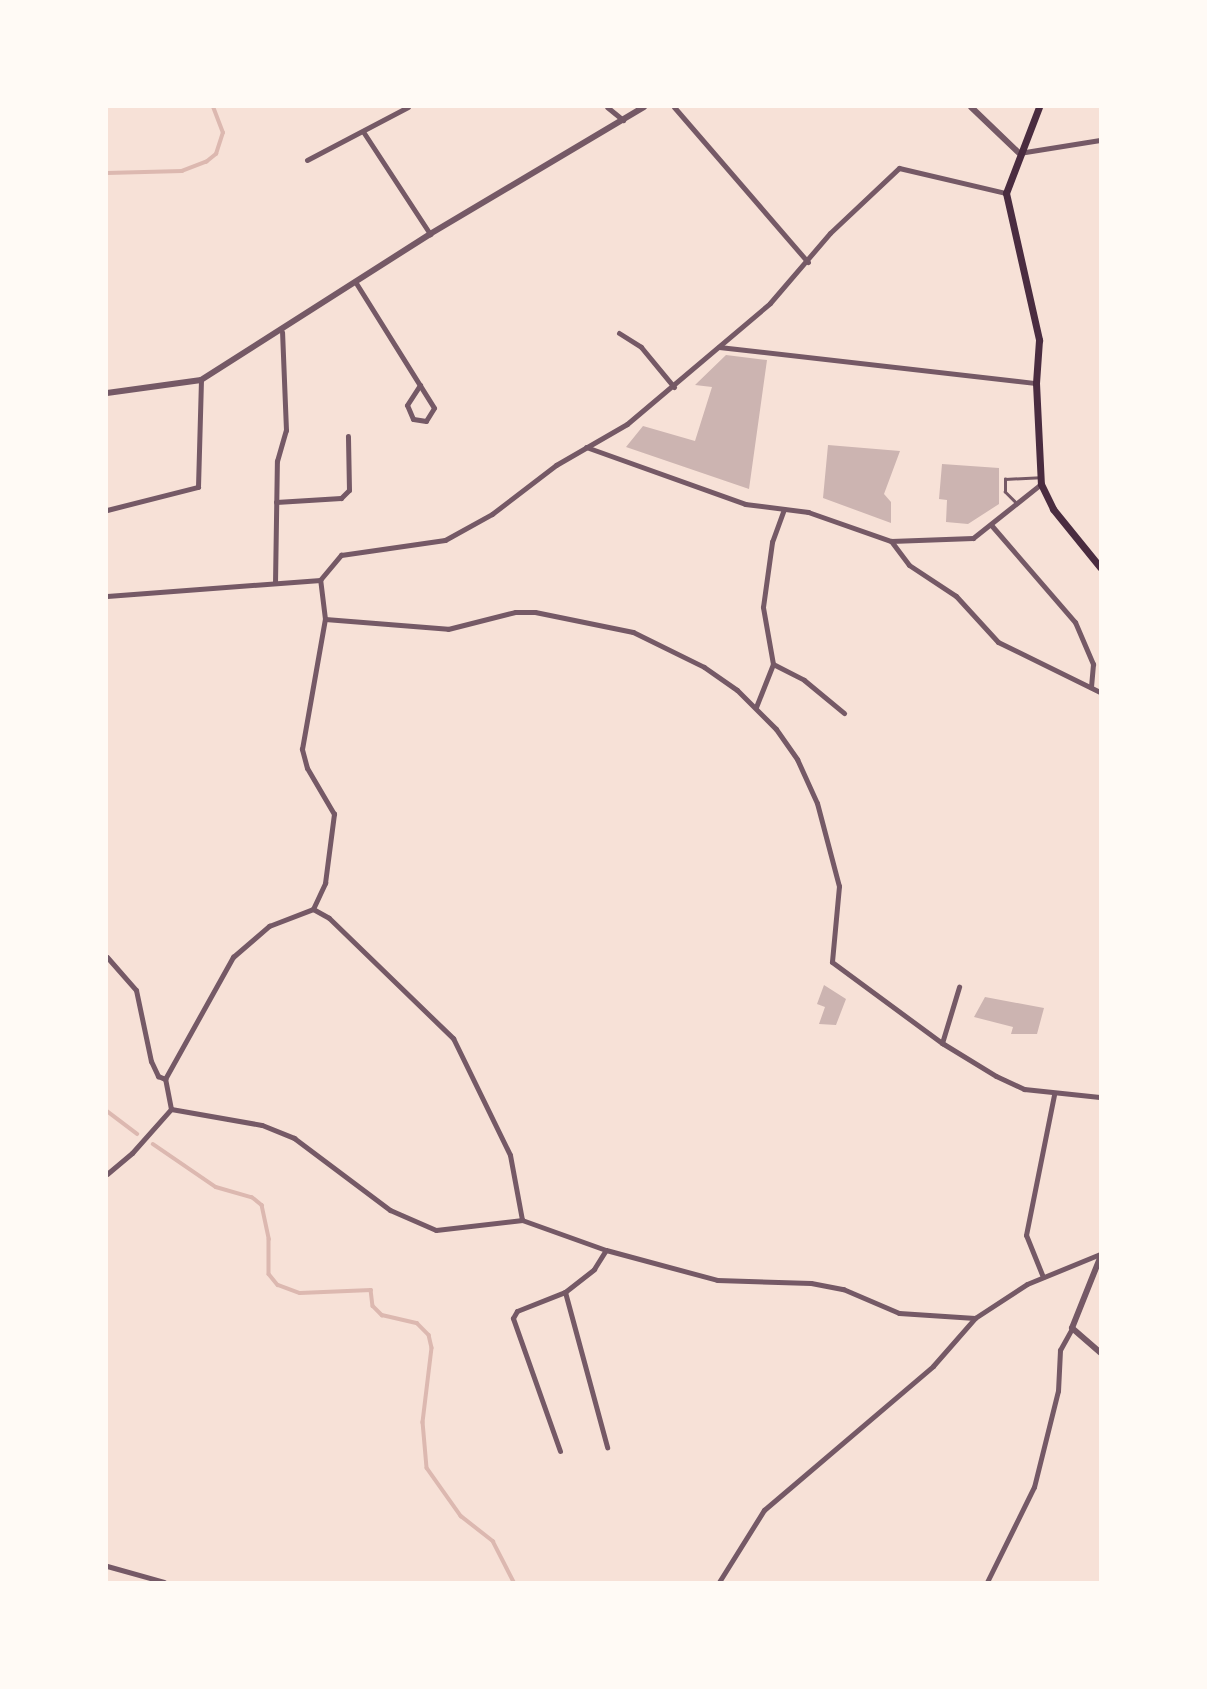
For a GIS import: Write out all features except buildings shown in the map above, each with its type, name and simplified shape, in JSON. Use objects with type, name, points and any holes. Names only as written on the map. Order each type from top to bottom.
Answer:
[{"type":"main road","points":[[1039,107],[1006,192],[1039,340],[1036,383],[1041,480],[1053,509],[1100,567]]},
{"type":"street","points":[[307,160],[364,133],[408,107]]},
{"type":"street","points":[[607,107],[623,120]]},
{"type":"street","points":[[107,393],[201,380],[282,332],[430,234],[644,107]]},
{"type":"street","points":[[674,107],[808,262]]},
{"type":"street","points":[[971,107],[1019,153],[1100,140]]},
{"type":"street","points":[[364,133],[430,234]]},
{"type":"street","points":[[107,596],[320,580],[341,555],[445,540],[492,514],[586,447],[627,425],[674,387],[808,262],[838,224],[899,168],[1006,192]]},
{"type":"street","points":[[356,283],[434,408],[426,421],[414,419],[407,405],[420,386]]},
{"type":"street","points":[[275,583],[277,461],[286,430],[282,332]]},
{"type":"street","points":[[619,333],[641,347],[674,387]]},
{"type":"street","points":[[718,347],[1036,383]]},
{"type":"street","points":[[107,510],[198,486],[201,380]]},
{"type":"street","points":[[276,502],[341,498],[349,490],[348,436]]},
{"type":"street","points":[[586,447],[745,505],[784,509],[845,523],[891,541],[973,538],[992,526],[1041,480]]},
{"type":"street","points":[[756,707],[773,664],[763,607],[772,542],[784,509]]},
{"type":"street","points":[[992,526],[1075,622],[1093,664],[1091,687]]},
{"type":"street","points":[[891,541],[909,565],[956,596],[998,642],[1100,692]]},
{"type":"street","points":[[170,1109],[165,1079],[233,957],[269,926],[313,909],[325,883],[334,814],[307,768],[302,749],[325,619],[320,580]]},
{"type":"street","points":[[325,619],[449,629],[515,612],[534,612],[609,627],[653,639],[677,651],[756,707],[797,759],[832,849],[839,911],[832,962],[942,1043],[1024,1089],[1100,1097]]},
{"type":"street","points":[[773,664],[795,674],[844,713]]},
{"type":"street","points":[[313,909],[329,918],[453,1038],[510,1155],[522,1220]]},
{"type":"street","points":[[107,957],[136,990],[151,1061],[158,1076],[165,1079]]},
{"type":"street","points":[[942,1043],[959,987]]},
{"type":"street","points":[[1042,1277],[1026,1235],[1054,1094]]},
{"type":"street","points":[[170,1109],[228,1117],[294,1138],[413,1223],[455,1230],[522,1220],[606,1251],[717,1280],[811,1283],[842,1289],[923,1318],[975,1318]]},
{"type":"street","points":[[107,1174],[132,1153],[170,1109]]},
{"type":"street","points":[[560,1451],[513,1318],[517,1311],[565,1292],[594,1269],[606,1251]]},
{"type":"street","points":[[719,1582],[764,1510],[933,1366],[975,1318],[1042,1277],[1100,1256]]},
{"type":"street","points":[[987,1582],[1034,1487],[1058,1391],[1060,1350],[1072,1328],[1100,1256]]},
{"type":"street","points":[[565,1292],[607,1447]]},
{"type":"street","points":[[1072,1328],[1100,1352]]},
{"type":"street","points":[[107,1566],[164,1582]]},
{"type":"lane","points":[[1017,504],[1005,492],[1004,478],[1041,480]]},
{"type":"waterway","points":[[107,173],[182,171],[206,162],[216,154],[223,133],[213,107]]},
{"type":"waterway","points":[[107,1111],[137,1134]]},
{"type":"waterway","points":[[153,1144],[216,1187],[252,1197],[262,1205],[269,1239],[269,1274],[278,1285],[300,1293],[371,1290],[373,1306],[382,1315],[417,1323],[429,1335],[432,1348],[423,1422],[427,1468],[461,1516],[493,1541],[514,1582]]}]
